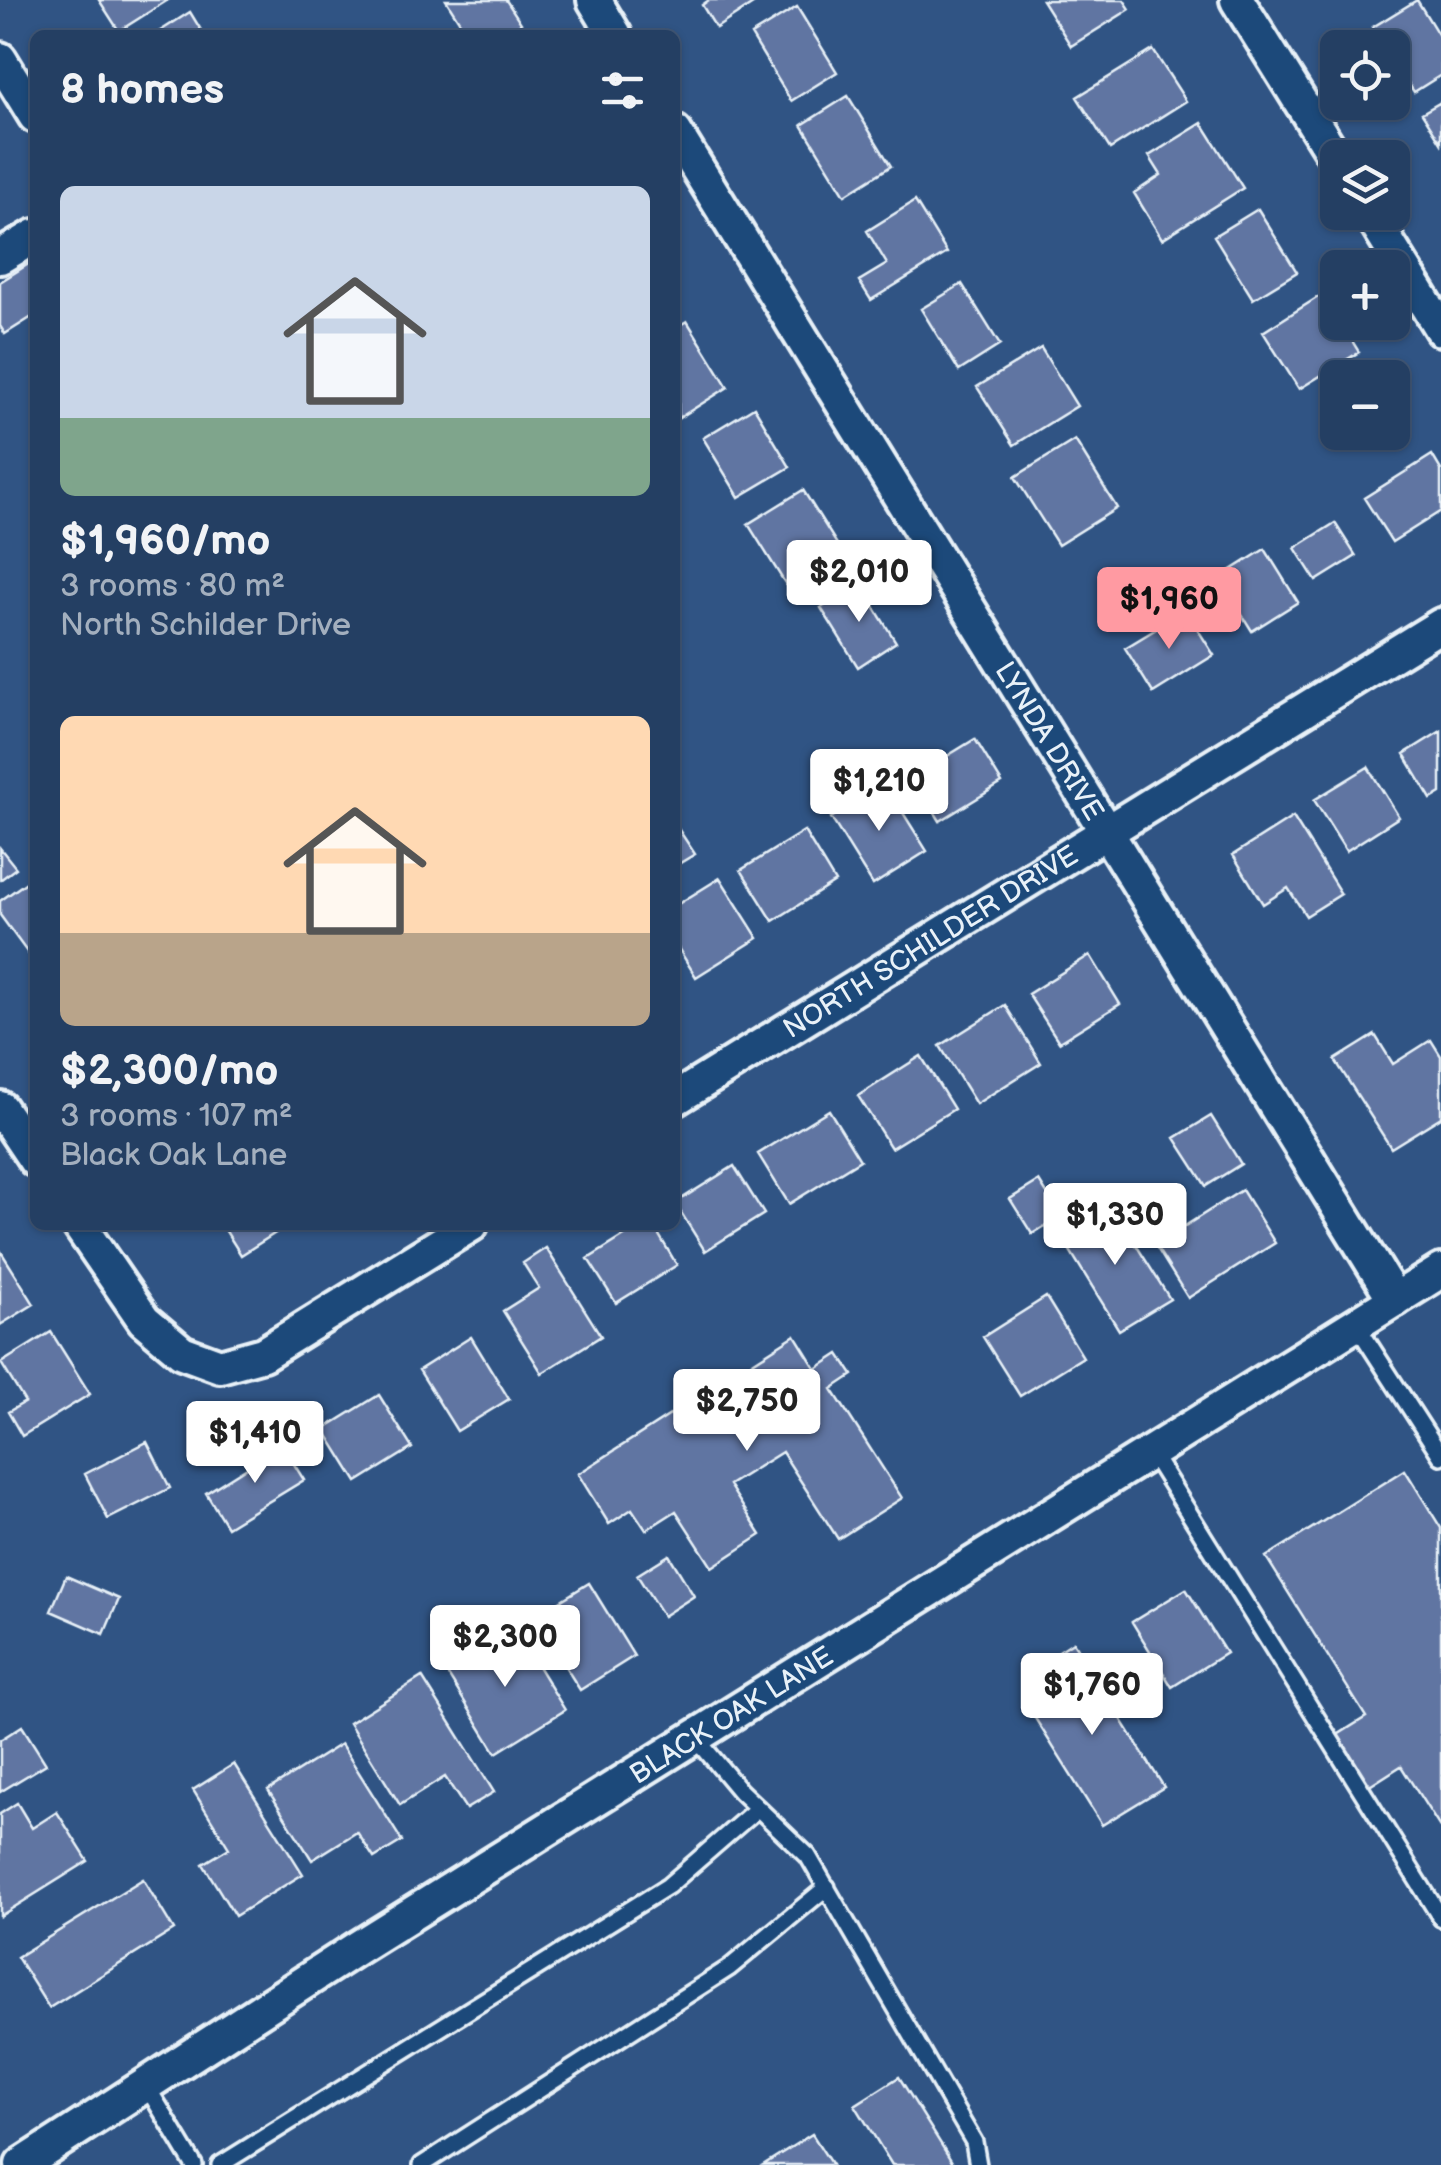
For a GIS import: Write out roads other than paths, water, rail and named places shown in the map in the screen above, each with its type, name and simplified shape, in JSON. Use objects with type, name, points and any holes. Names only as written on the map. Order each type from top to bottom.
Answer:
[{"type":"street","points":[[594,0],[612,30]]},
{"type":"street","points":[[1237,0],[1324,140]]},
{"type":"street","points":[[0,59],[30,108]]},
{"type":"street","name":"LYNDA DRIVE","points":[[680,140],[1395,1300]]},
{"type":"street","points":[[1379,230],[1441,329]]},
{"type":"street","points":[[0,257],[30,239]]},
{"type":"street","name":"NORTH SCHILDER DRIVE","points":[[680,1096],[1441,625]]},
{"type":"street","points":[[0,1108],[30,1153]]},
{"type":"street","points":[[82,1230],[144,1320],[182,1352],[220,1366],[263,1354],[463,1230]]},
{"type":"street","name":"BLACK OAK LANE","points":[[22,2165],[695,1737],[1441,1271]]},
{"type":"lane","points":[[1356,1324],[1441,1456]]},
{"type":"lane","points":[[1151,1452],[1441,1918]]},
{"type":"lane","points":[[695,1737],[758,1808],[808,1856],[974,2142],[978,2165]]},
{"type":"lane","points":[[220,2165],[668,1886],[758,1808]]},
{"type":"lane","points":[[422,2165],[729,1968],[826,1887]]},
{"type":"lane","points":[[146,2085],[194,2165]]}]
